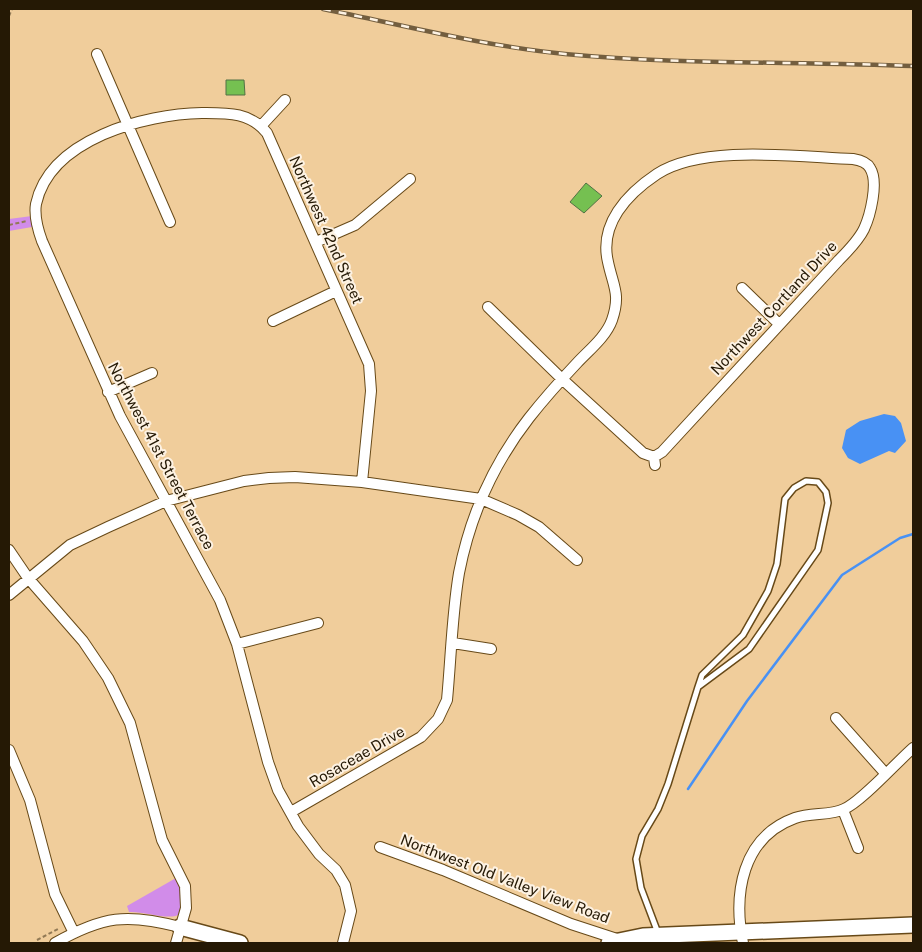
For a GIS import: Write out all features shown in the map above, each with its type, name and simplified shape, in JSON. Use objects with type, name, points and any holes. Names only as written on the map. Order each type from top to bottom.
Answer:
[{"type":"street","points":[[97,54],[170,222]]},
{"type":"street","points":[[127,124],[177,114],[213,113],[238,114],[261,126],[285,100]]},
{"type":"street","name":"Northwest 41st Street Terrace","points":[[127,124],[98,138],[62,162],[49,175],[36,206],[37,224],[42,241],[108,392],[213,585],[237,644],[272,776],[308,840],[336,870],[345,884],[350,910],[343,943]]},
{"type":"street","name":"Northwest 42nd Street","points":[[261,126],[267,133],[316,242],[336,292],[364,352],[372,376],[362,482]]},
{"type":"street","name":"Northwest Cortland Drive","points":[[434,724],[447,700],[459,574],[465,547],[481,498],[510,444],[562,379],[598,340],[611,322],[617,294],[608,265],[606,241],[608,227],[616,213],[629,197],[658,173],[676,165],[715,155],[865,158],[871,168],[873,182],[870,216],[863,231],[839,260],[654,461],[562,379],[488,308]]},
{"type":"street","points":[[316,242],[355,225],[410,179]]},
{"type":"street","points":[[742,288],[779,324]]},
{"type":"street","points":[[273,321],[336,292]]},
{"type":"street","points":[[108,392],[152,373]]},
{"type":"street","points":[[9,595],[70,545],[166,501],[237,483],[269,478],[295,477],[362,482],[481,498],[539,527],[577,560]]},
{"type":"street","points":[[9,550],[28,578],[83,641],[119,698],[136,740],[162,840],[185,886],[186,908],[176,943]]},
{"type":"street","points":[[237,644],[318,623]]},
{"type":"street","points":[[453,643],[491,648]]},
{"type":"street","points":[[836,718],[885,774]]},
{"type":"street","name":"Rosaceae Drive","points":[[291,812],[410,745],[434,724]]},
{"type":"street","points":[[741,937],[740,884],[749,858],[767,833],[796,817],[843,810],[913,748]]},
{"type":"street","points":[[9,750],[30,800],[55,894],[74,932]]},
{"type":"street","points":[[843,810],[858,848]]},
{"type":"street","name":"Northwest Old Valley View Road","points":[[380,847],[443,870],[615,941]]},
{"type":"street","points":[[55,943],[74,932],[110,919],[142,918],[240,943]]},
{"type":"street","points":[[615,941],[659,935],[741,937],[913,925]]},
{"type":"lane","points":[[659,935],[641,888],[636,859],[642,836],[658,809],[668,784],[698,687],[702,675],[742,635],[768,591],[776,564],[785,499],[794,488],[806,481],[818,482],[826,492],[828,503],[818,550],[749,649],[698,687]]},
{"type":"path","points":[[9,16],[12,9]]},
{"type":"path","points":[[9,225],[32,220]]},
{"type":"path","points":[[37,940],[60,928]]},
{"type":"shaded area","points":[[32,216],[32,227],[9,231],[9,219]]},
{"type":"shaded area","points":[[176,878],[181,897],[178,915],[168,916],[129,912],[127,906]]},
{"type":"water","points":[[884,414],[895,416],[901,423],[906,441],[895,453],[889,451],[860,464],[848,458],[842,448],[846,430],[860,421]]},
{"type":"building","points":[[226,80],[244,80],[245,95],[226,95]]},
{"type":"building","points":[[586,183],[602,196],[584,213],[570,202]]},
{"type":"waterway","points":[[688,789],[747,701],[842,575],[900,538],[913,534]]},
{"type":"railway","points":[[323,9],[504,46],[565,54],[652,60],[913,66]]}]
